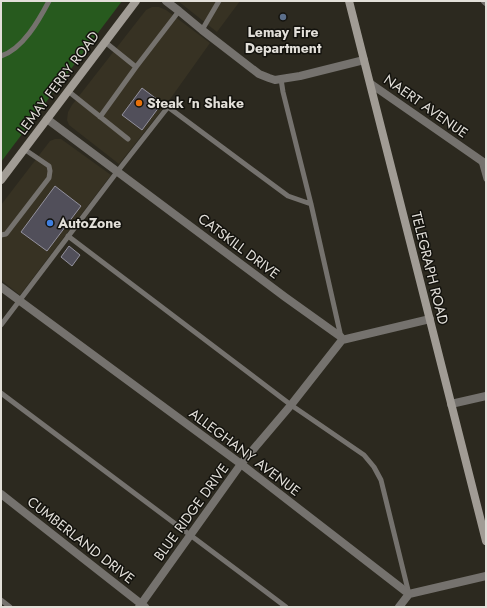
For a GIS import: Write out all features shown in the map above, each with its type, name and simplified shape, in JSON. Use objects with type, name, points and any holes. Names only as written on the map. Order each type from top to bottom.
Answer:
[{"type":"main road","name":"LEMAY FERRY ROAD","points":[[1,180],[136,1]]},
{"type":"main road","name":"TELEGRAPH ROAD","points":[[350,1],[486,541]]},
{"type":"street","points":[[166,1],[259,74],[275,80],[300,76],[364,60]]},
{"type":"street","name":"NAERT AVENUE","points":[[370,84],[483,163]]},
{"type":"street","name":"CATSKILL DRIVE","points":[[47,119],[342,339]]},
{"type":"street","name":"ALLEGHANY AVENUE","points":[[1,287],[241,464],[409,594]]},
{"type":"street","points":[[342,339],[430,319]]},
{"type":"street","name":"BLUE RIDGE DRIVE","points":[[142,606],[190,535],[241,464],[291,405],[342,339]]},
{"type":"street","points":[[452,404],[486,396]]},
{"type":"street","name":"CUMBERLAND DRIVE","points":[[1,494],[142,606]]},
{"type":"street","points":[[399,607],[409,594],[486,576]]},
{"type":"lane","points":[[1,56],[18,46],[32,29],[49,1]]},
{"type":"lane","points":[[202,30],[219,1]]},
{"type":"lane","points":[[100,117],[136,67],[180,11]]},
{"type":"lane","points":[[105,42],[136,67]]},
{"type":"lane","points":[[281,79],[342,339]]},
{"type":"lane","points":[[68,92],[128,139]]},
{"type":"lane","points":[[1,325],[168,106],[288,196],[311,204]]},
{"type":"lane","points":[[1,235],[6,234],[48,178],[50,171],[48,166],[24,149]]},
{"type":"lane","points":[[483,163],[486,179]]},
{"type":"lane","points":[[68,236],[291,405],[364,455],[374,466],[381,480],[409,594]]},
{"type":"lane","points":[[1,393],[286,607]]},
{"type":"lane","points":[[1,600],[10,607]]},
{"type":"shaded area","points":[[178,1],[240,1],[217,32]]},
{"type":"shaded area","points":[[152,7],[159,7],[166,10],[210,43],[168,102],[119,164],[69,125],[67,120],[68,112],[146,10]]},
{"type":"shaded area","points":[[61,139],[111,175],[20,295],[1,280],[1,205],[50,141]]},
{"type":"green space","points":[[1,1],[122,1],[1,162]]},
{"type":"building","points":[[142,88],[162,103],[142,130],[122,115]]},
{"type":"building","points":[[55,186],[81,206],[47,251],[21,232]]},
{"type":"building","points":[[69,246],[80,255],[72,266],[61,257]]},
{"type":"place","name":"Lemay Fire Department","points":[[283,17]]},
{"type":"place","name":"Steak 'n Shake","points":[[139,103]]},
{"type":"place","name":"AutoZone","points":[[50,223]]}]
